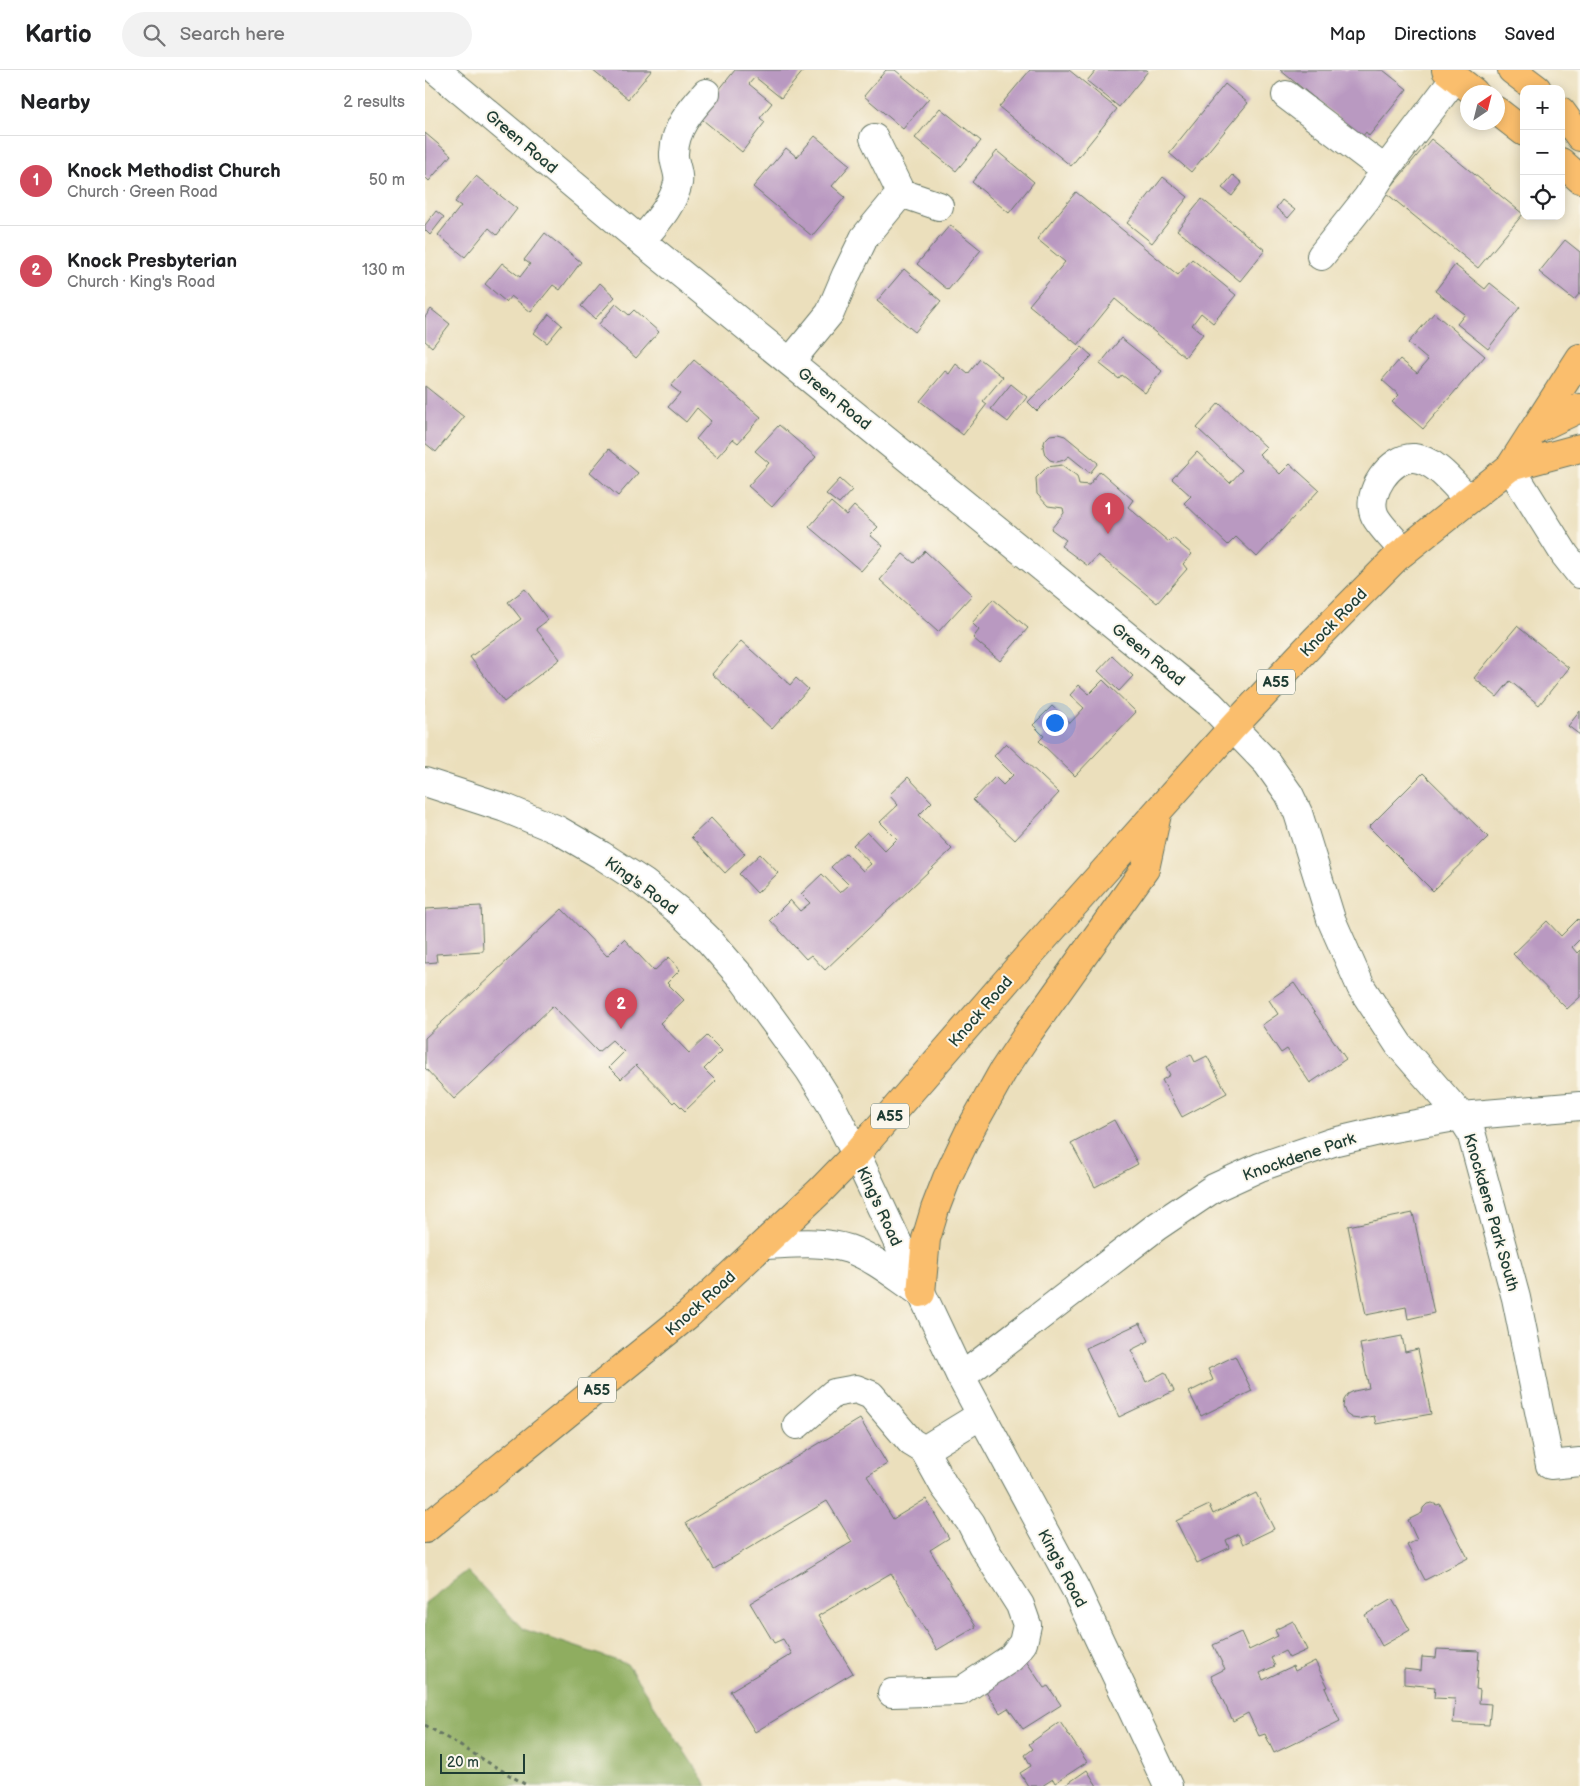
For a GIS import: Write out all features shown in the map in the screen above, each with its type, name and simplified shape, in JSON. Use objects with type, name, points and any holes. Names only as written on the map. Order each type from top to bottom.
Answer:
[{"type":"main road","points":[[1512,70],[1532,85]]},
{"type":"main road","points":[[1565,112],[1580,122]]},
{"type":"main road","points":[[1565,115],[1580,137]]},
{"type":"main road","points":[[1505,117],[1521,130]]},
{"type":"main road","points":[[1565,166],[1580,179]]},
{"type":"main road","name":"Knock Road","points":[[425,1529],[689,1314],[820,1191],[856,1154],[1158,810],[1314,641],[1404,551],[1511,467],[1571,381],[1580,358]]},
{"type":"main road","points":[[1535,430],[1580,408]]},
{"type":"main road","name":"Knock Road","points":[[1511,467],[1580,448]]},
{"type":"main road","points":[[921,1293],[926,1238],[935,1209],[963,1145],[1003,1071],[1145,869],[1158,810]]},
{"type":"street","name":"Green Road","points":[[436,70],[641,241],[1210,704],[1232,728]]},
{"type":"street","points":[[1321,256],[1367,198],[1385,170],[1458,80]]},
{"type":"street","points":[[641,241],[664,211],[675,192],[679,181],[678,169],[673,154],[677,136],[685,118],[706,93]]},
{"type":"street","points":[[1286,95],[1385,170]]},
{"type":"street","points":[[874,138],[901,193],[939,206]]},
{"type":"street","points":[[791,362],[830,313],[864,238],[901,193]]},
{"type":"street","points":[[1404,551],[1375,516],[1372,507],[1372,497],[1378,483],[1393,465],[1414,458],[1427,462],[1438,469],[1469,499]]},
{"type":"street","points":[[1511,467],[1565,555],[1580,574]]},
{"type":"street","name":"Knockdene Park South","points":[[1232,728],[1267,763],[1289,794],[1298,813],[1331,919],[1361,987],[1399,1045],[1461,1116],[1471,1132],[1516,1298],[1550,1465],[1580,1462]]},
{"type":"street","name":"King's Road","points":[[425,782],[505,808],[558,830],[601,855],[644,883],[679,910],[707,938],[742,978],[810,1070],[830,1103],[961,1377],[1075,1588],[1168,1786]]},
{"type":"street","name":"Knockdene Park","points":[[961,1377],[1156,1227],[1214,1188],[1260,1166],[1333,1142],[1388,1129],[1461,1116],[1580,1106]]},
{"type":"street","points":[[764,1244],[818,1244],[847,1249],[865,1256],[921,1293]]},
{"type":"street","points":[[797,1425],[834,1393],[856,1389],[871,1394],[911,1442],[924,1450],[944,1486],[971,1523],[982,1545],[1021,1605],[1027,1625],[1023,1643],[1011,1658],[961,1691],[892,1693]]},
{"type":"street","points":[[924,1450],[981,1415]]},
{"type":"path","points":[[425,1725],[528,1786]]},
{"type":"green space","points":[[467,1571],[523,1629],[627,1664],[707,1786],[425,1786],[425,1603]]},
{"type":"building","points":[[592,70],[652,70],[628,99]]},
{"type":"building","points":[[735,70],[804,70],[781,98],[755,77],[749,84],[772,103],[760,118],[765,122],[742,152],[698,116]]},
{"type":"building","points":[[886,70],[895,70],[929,98],[903,129],[864,96]]},
{"type":"building","points":[[1030,70],[1069,70],[1117,109],[1071,166],[999,107]]},
{"type":"building","points":[[1096,70],[1148,71],[1119,107],[1087,81]]},
{"type":"building","points":[[1280,70],[1383,70],[1407,89],[1369,136],[1366,132],[1362,137]]},
{"type":"building","points":[[1225,84],[1248,103],[1191,172],[1169,153]]},
{"type":"building","points":[[940,108],[981,141],[956,171],[915,138]]},
{"type":"building","points":[[425,133],[451,155],[429,181],[425,177]]},
{"type":"building","points":[[815,136],[850,165],[832,186],[845,197],[812,236],[753,187],[786,148],[797,157]]},
{"type":"building","points":[[1431,139],[1520,212],[1520,218],[1478,268],[1386,193]]},
{"type":"building","points":[[997,151],[1034,182],[1009,213],[972,182]]},
{"type":"building","points":[[1233,175],[1242,183],[1232,196],[1222,188]]},
{"type":"building","points":[[476,176],[517,209],[497,235],[489,228],[465,257],[438,235],[461,206],[455,202]]},
{"type":"building","points":[[1163,177],[1188,197],[1152,243],[1127,223]]},
{"type":"building","points":[[1076,192],[1178,275],[1192,259],[1236,295],[1213,323],[1201,313],[1192,325],[1203,334],[1185,357],[1115,299],[1078,345],[1029,305],[1065,262],[1037,239]]},
{"type":"building","points":[[1202,199],[1265,250],[1240,281],[1177,230]]},
{"type":"building","points":[[1282,200],[1295,210],[1288,218],[1276,208]]},
{"type":"building","points":[[436,211],[444,217],[430,235],[425,230],[425,225]]},
{"type":"building","points":[[950,225],[981,250],[948,290],[917,264]]},
{"type":"building","points":[[545,233],[581,262],[560,290],[553,285],[531,312],[511,296],[506,302],[485,284],[502,263],[520,277],[530,264],[524,260]]},
{"type":"building","points":[[1565,240],[1580,252],[1580,293],[1574,300],[1539,272]]},
{"type":"building","points":[[1455,265],[1485,289],[1490,283],[1520,307],[1488,349],[1457,324],[1465,314],[1435,291]]},
{"type":"building","points":[[904,269],[941,301],[915,332],[877,301]]},
{"type":"building","points":[[600,283],[615,297],[595,319],[581,306]]},
{"type":"building","points":[[616,304],[629,315],[634,310],[659,332],[636,358],[598,325]]},
{"type":"building","points":[[431,309],[450,324],[432,347],[425,341],[425,317]]},
{"type":"building","points":[[1434,313],[1485,356],[1423,429],[1392,402],[1399,395],[1382,380],[1400,359],[1417,373],[1428,360],[1408,343]]},
{"type":"building","points":[[549,314],[562,325],[547,343],[534,333]]},
{"type":"building","points":[[1121,338],[1162,371],[1145,393],[1122,375],[1119,379],[1100,364]]},
{"type":"building","points":[[1082,347],[1092,356],[1037,411],[1028,402]]},
{"type":"building","points":[[980,359],[1003,377],[983,401],[987,404],[963,435],[920,401],[945,371],[949,374],[956,364],[968,374]]},
{"type":"building","points":[[694,360],[761,417],[738,443],[733,439],[717,457],[696,439],[711,421],[697,408],[686,422],[668,407],[680,393],[671,386]]},
{"type":"building","points":[[1011,384],[1027,397],[1008,422],[991,409]]},
{"type":"building","points":[[425,386],[464,417],[436,452],[425,443]]},
{"type":"building","points":[[1219,403],[1266,447],[1259,454],[1280,474],[1290,464],[1319,490],[1257,557],[1236,537],[1228,545],[1184,503],[1191,496],[1172,479],[1197,452],[1230,483],[1242,470],[1197,428]]},
{"type":"building","points":[[779,425],[816,457],[772,507],[748,486],[769,463],[755,451]]},
{"type":"building","points":[[1058,434],[1065,436],[1098,463],[1090,473],[1069,456],[1057,462],[1050,460],[1045,455],[1043,447],[1045,440],[1050,435]]},
{"type":"building","points":[[609,449],[638,473],[618,496],[590,472]]},
{"type":"building","points":[[1062,465],[1077,476],[1079,484],[1089,485],[1100,471],[1133,500],[1128,507],[1169,542],[1173,538],[1192,554],[1183,564],[1187,569],[1157,603],[1098,555],[1088,566],[1061,546],[1066,540],[1051,529],[1064,513],[1063,508],[1048,506],[1037,494],[1036,478],[1047,467]]},
{"type":"building","points":[[840,479],[852,490],[839,504],[826,494]]},
{"type":"building","points":[[831,502],[846,515],[854,506],[878,527],[870,535],[883,546],[861,571],[809,527]]},
{"type":"building","points":[[925,551],[972,595],[938,632],[880,580],[903,554],[914,563]]},
{"type":"building","points":[[525,589],[548,620],[536,629],[560,659],[504,702],[470,657],[521,619],[508,602]]},
{"type":"building","points":[[993,599],[1028,628],[1000,661],[973,638],[979,630],[972,623]]},
{"type":"building","points":[[1517,626],[1569,668],[1539,705],[1510,681],[1497,697],[1474,678]]},
{"type":"building","points":[[741,641],[790,685],[796,678],[808,689],[772,729],[712,674]]},
{"type":"building","points":[[1112,656],[1133,676],[1119,691],[1098,671]]},
{"type":"building","points":[[1103,680],[1136,712],[1075,776],[1039,741],[1044,736],[1033,725],[1052,706],[1070,723],[1084,708],[1070,695],[1079,685],[1089,694]]},
{"type":"building","points":[[1580,711],[1580,735],[1568,726]]},
{"type":"building","points":[[1006,743],[1059,793],[1015,840],[973,800],[995,777],[1003,785],[1013,775],[994,756]]},
{"type":"building","points":[[1423,773],[1488,837],[1433,891],[1369,827]]},
{"type":"building","points":[[908,777],[932,802],[919,815],[952,849],[825,970],[811,955],[806,959],[770,920],[790,900],[800,911],[810,903],[801,894],[822,874],[840,893],[849,885],[831,867],[846,853],[863,871],[871,864],[853,845],[867,832],[885,851],[897,839],[880,822],[898,805],[889,795]]},
{"type":"building","points":[[711,818],[745,854],[725,873],[691,837]]},
{"type":"building","points":[[760,854],[778,873],[757,893],[739,874]]},
{"type":"building","points":[[481,906],[483,951],[436,954],[437,962],[425,963],[425,909]]},
{"type":"building","points":[[562,909],[607,956],[624,939],[654,971],[669,957],[680,970],[667,983],[684,1000],[660,1023],[689,1053],[707,1036],[722,1051],[704,1069],[716,1081],[685,1111],[675,1101],[673,1103],[636,1065],[621,1079],[609,1067],[624,1052],[612,1040],[598,1052],[553,1006],[454,1099],[425,1068],[425,1038]]},
{"type":"building","points":[[1578,919],[1580,921],[1580,939],[1572,947],[1577,953],[1580,950],[1580,997],[1567,1009],[1513,954],[1547,921],[1561,936]]},
{"type":"building","points":[[1294,983],[1346,1059],[1310,1083],[1287,1049],[1281,1053],[1262,1025],[1278,1014],[1269,1000]]},
{"type":"building","points":[[1191,1054],[1195,1062],[1207,1056],[1227,1093],[1182,1117],[1162,1080],[1170,1075],[1166,1067]]},
{"type":"building","points":[[1114,1120],[1138,1164],[1095,1187],[1071,1143]]},
{"type":"building","points":[[1413,1213],[1434,1313],[1408,1319],[1406,1307],[1366,1315],[1348,1226]]},
{"type":"building","points":[[1140,1323],[1149,1341],[1131,1350],[1146,1382],[1165,1372],[1174,1391],[1119,1417],[1086,1348]]},
{"type":"building","points":[[1402,1336],[1405,1352],[1418,1349],[1431,1414],[1376,1424],[1374,1416],[1359,1419],[1352,1418],[1346,1414],[1343,1407],[1344,1400],[1348,1394],[1354,1391],[1369,1388],[1360,1344]]},
{"type":"building","points":[[1235,1356],[1252,1391],[1201,1416],[1189,1392],[1213,1380],[1208,1369]]},
{"type":"building","points":[[860,1419],[887,1464],[867,1476],[893,1519],[926,1499],[949,1538],[930,1550],[976,1627],[937,1650],[891,1573],[818,1616],[853,1673],[755,1732],[730,1691],[792,1654],[783,1639],[774,1643],[750,1603],[852,1542],[827,1501],[714,1569],[686,1523]]},
{"type":"building","points":[[1256,1493],[1274,1529],[1243,1544],[1238,1534],[1226,1540],[1229,1548],[1197,1563],[1176,1521],[1209,1505],[1213,1514]]},
{"type":"building","points":[[1427,1504],[1440,1504],[1468,1558],[1425,1580],[1407,1545],[1417,1540],[1408,1520],[1422,1513],[1423,1508]]},
{"type":"building","points":[[1392,1599],[1410,1630],[1382,1646],[1365,1615]]},
{"type":"building","points":[[1293,1621],[1307,1650],[1289,1658],[1285,1651],[1271,1658],[1275,1666],[1260,1673],[1263,1680],[1293,1666],[1295,1671],[1315,1661],[1328,1687],[1325,1688],[1340,1721],[1274,1753],[1265,1734],[1259,1736],[1248,1713],[1233,1721],[1211,1676],[1225,1669],[1213,1645],[1241,1632],[1249,1650],[1278,1636],[1275,1630]]},
{"type":"building","points":[[1437,1649],[1479,1651],[1476,1689],[1480,1690],[1479,1703],[1491,1704],[1489,1725],[1453,1723],[1455,1699],[1434,1698],[1435,1687],[1404,1684],[1404,1669],[1421,1671],[1422,1657],[1436,1658]]},
{"type":"building","points":[[1026,1661],[1044,1688],[1048,1686],[1061,1705],[1023,1729],[1008,1708],[1000,1713],[984,1688]]},
{"type":"building","points":[[1060,1722],[1087,1762],[1055,1783],[1053,1779],[1042,1786],[1028,1786],[1020,1773],[1031,1766],[1025,1755],[1033,1749],[1029,1744]]},
{"type":"building","points":[[1087,1770],[1097,1786],[1064,1786]]},
{"type":"place","name":"Knock Methodist Church","points":[[1108,534]]},
{"type":"place","name":"Knock Presbyterian","points":[[621,1029]]}]
